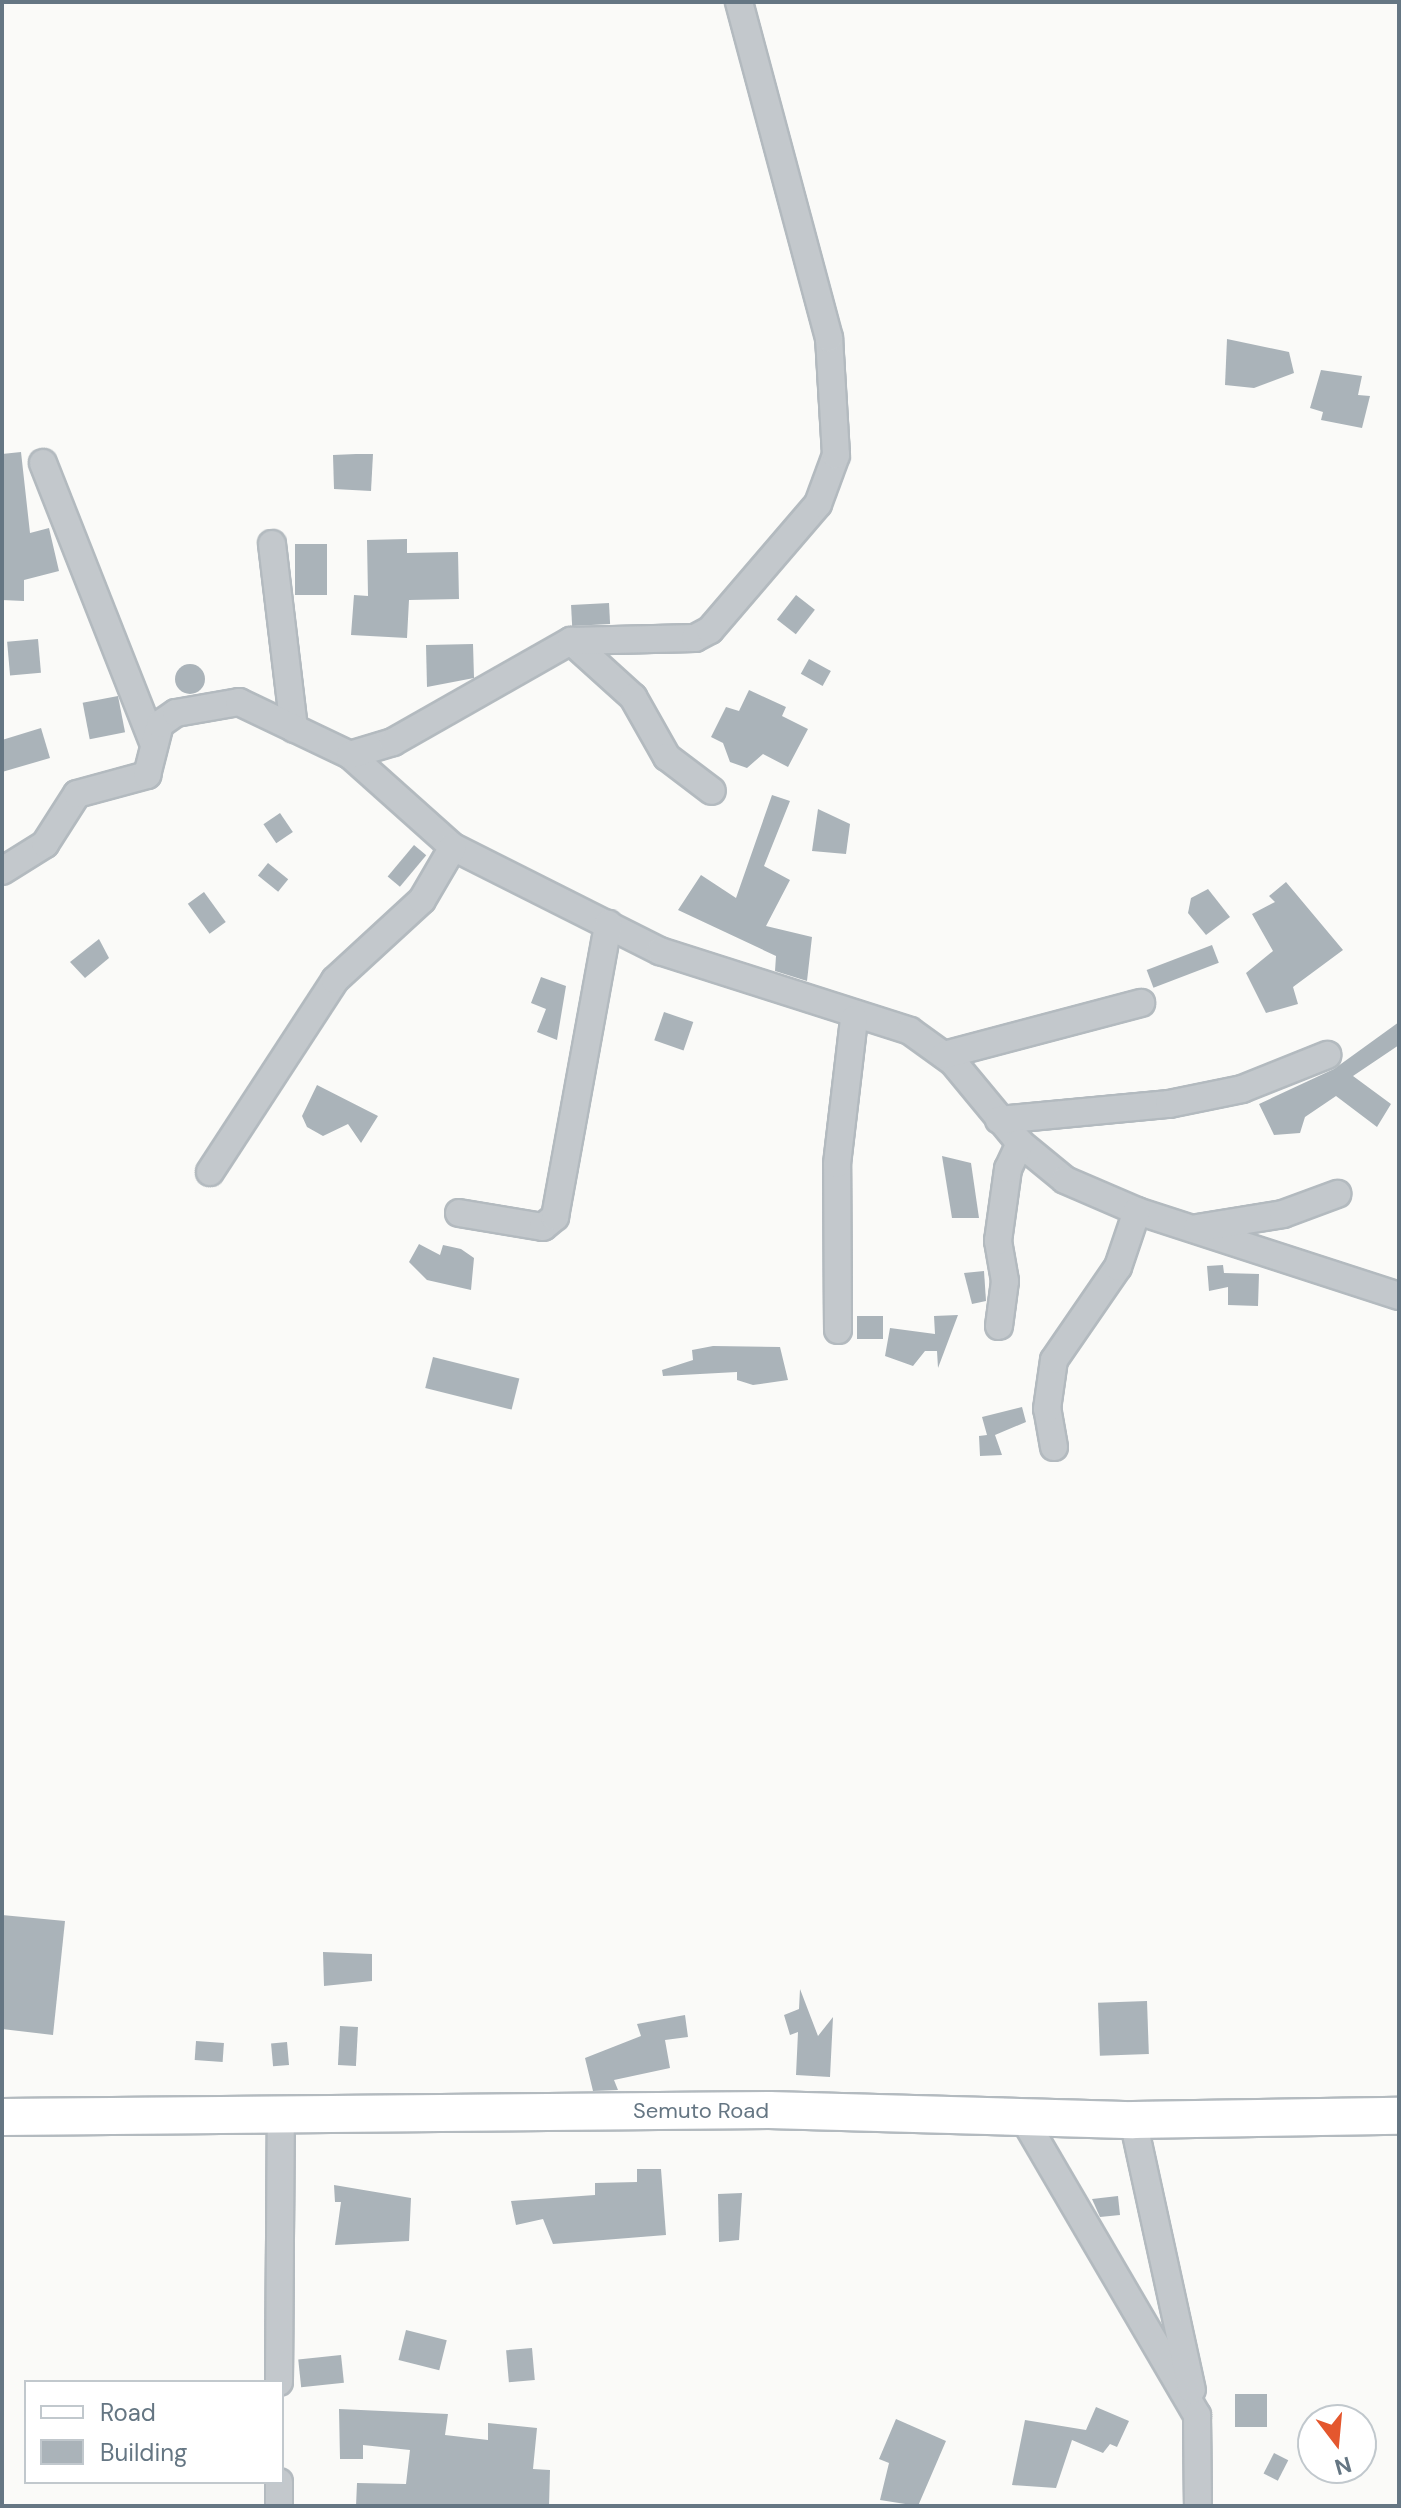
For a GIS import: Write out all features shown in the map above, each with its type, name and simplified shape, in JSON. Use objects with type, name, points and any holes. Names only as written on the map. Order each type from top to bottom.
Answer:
[{"type":"main road","name":"Semuto Road","points":[[2,2117],[1021,2114],[1133,2120],[1399,2116]]},
{"type":"street","points":[[350,755],[393,742],[571,641],[695,638],[710,630],[818,504],[836,455],[829,338],[739,2]]},
{"type":"street","points":[[43,463],[153,742]]},
{"type":"street","points":[[272,544],[294,729]]},
{"type":"street","points":[[571,641],[633,697],[667,757],[712,791]]},
{"type":"street","points":[[2,871],[45,844],[77,794],[147,775],[160,724],[195,705],[239,702],[350,755],[453,847],[660,951],[854,1019],[910,1031],[944,1055],[1020,1143],[1065,1180],[1137,1211],[1399,1296]]},
{"type":"street","points":[[210,1172],[335,980],[422,900],[453,847]]},
{"type":"street","points":[[459,1213],[543,1227],[555,1217],[608,924]]},
{"type":"street","points":[[944,1055],[1141,1003]]},
{"type":"street","points":[[838,1330],[837,1164],[854,1019]]},
{"type":"street","points":[[999,1120],[1169,1104],[1242,1089],[1327,1055]]},
{"type":"street","points":[[999,1326],[1005,1281],[998,1241],[1008,1169],[1020,1143]]},
{"type":"street","points":[[1192,1228],[1283,1214],[1337,1194]]},
{"type":"street","points":[[1054,1447],[1047,1409],[1054,1360],[1118,1267],[1137,1211]]},
{"type":"street","points":[[1021,2114],[1197,2415]]},
{"type":"street","points":[[279,2380],[281,2115]]},
{"type":"street","points":[[1133,2120],[1197,2415],[1198,2506]]},
{"type":"street","points":[[279,2484],[279,2506]]},
{"type":"building","points":[[1227,339],[1289,352],[1294,373],[1254,388],[1225,385]]},
{"type":"building","points":[[1321,370],[1362,376],[1358,395],[1370,396],[1362,428],[1321,420],[1323,412],[1310,408]]},
{"type":"building","points":[[21,452],[30,533],[49,528],[59,571],[24,580],[24,601],[2,600],[2,454]]},
{"type":"building","points":[[373,454],[371,491],[334,489],[333,455]]},
{"type":"building","points":[[407,539],[407,553],[458,552],[459,599],[409,600],[407,638],[351,635],[354,595],[368,596],[367,540]]},
{"type":"building","points":[[295,544],[327,544],[327,595],[295,595]]},
{"type":"building","points":[[796,595],[815,610],[796,634],[777,619]]},
{"type":"building","points":[[609,603],[610,624],[572,626],[571,605]]},
{"type":"building","points":[[38,639],[41,673],[10,676],[7,642]]},
{"type":"building","points":[[473,644],[474,678],[427,687],[426,645]]},
{"type":"building","points":[[809,659],[831,671],[823,686],[801,674]]},
{"type":"building","points":[[190,664],[201,668],[205,679],[201,690],[190,694],[179,690],[175,679],[179,668]]},
{"type":"building","points":[[749,690],[786,707],[782,716],[808,729],[788,767],[763,754],[747,768],[730,762],[723,743],[711,737],[726,707],[739,711]]},
{"type":"building","points":[[118,696],[125,732],[90,739],[83,703]]},
{"type":"building","points":[[41,728],[50,758],[2,772],[2,740]]},
{"type":"building","points":[[772,795],[790,801],[764,866],[790,880],[766,926],[812,937],[807,981],[775,971],[776,956],[678,910],[701,875],[736,898]]},
{"type":"building","points":[[818,809],[850,824],[846,854],[812,851]]},
{"type":"building","points":[[280,813],[293,832],[276,843],[263,824]]},
{"type":"building","points":[[414,845],[426,855],[400,887],[388,876]]},
{"type":"building","points":[[268,863],[288,879],[278,892],[258,875]]},
{"type":"building","points":[[1286,882],[1343,950],[1293,987],[1298,1004],[1266,1013],[1246,973],[1273,951],[1252,914],[1275,902],[1269,896]]},
{"type":"building","points":[[1208,889],[1230,917],[1206,935],[1188,913],[1191,898]]},
{"type":"building","points":[[204,892],[226,922],[210,934],[188,904]]},
{"type":"building","points":[[99,939],[109,958],[85,978],[70,962]]},
{"type":"building","points":[[1212,945],[1219,963],[1153,988],[1147,970]]},
{"type":"building","points":[[541,977],[566,986],[557,1040],[537,1032],[546,1009],[531,1003]]},
{"type":"building","points":[[664,1012],[693,1022],[684,1050],[654,1040]]},
{"type":"building","points":[[1399,1022],[1399,1045],[1353,1076],[1391,1104],[1377,1127],[1336,1096],[1305,1117],[1300,1133],[1274,1135],[1259,1104],[1334,1069]]},
{"type":"building","points":[[317,1085],[378,1116],[361,1143],[348,1124],[323,1136],[307,1127],[302,1116]]},
{"type":"building","points":[[942,1156],[971,1163],[979,1218],[952,1218]]},
{"type":"building","points":[[419,1244],[440,1255],[443,1245],[461,1249],[474,1258],[471,1290],[427,1280],[409,1262]]},
{"type":"building","points":[[1223,1265],[1224,1273],[1259,1274],[1258,1306],[1228,1305],[1228,1287],[1209,1291],[1207,1266]]},
{"type":"building","points":[[984,1271],[986,1301],[972,1304],[964,1273]]},
{"type":"building","points":[[958,1315],[938,1368],[937,1351],[925,1351],[913,1366],[885,1356],[890,1328],[935,1334],[934,1316]]},
{"type":"building","points":[[857,1316],[883,1316],[883,1339],[857,1339]]},
{"type":"building","points":[[713,1346],[780,1347],[788,1380],[753,1385],[737,1380],[737,1372],[663,1376],[662,1370],[693,1360],[692,1350]]},
{"type":"building","points":[[433,1357],[519,1379],[512,1410],[425,1388]]},
{"type":"building","points":[[1022,1407],[1026,1422],[995,1435],[1002,1455],[980,1456],[979,1436],[987,1435],[982,1417]]},
{"type":"building","points":[[2,1915],[65,1921],[53,2035],[2,2029]]},
{"type":"building","points":[[323,1952],[372,1954],[372,1981],[324,1986]]},
{"type":"building","points":[[800,1989],[818,2036],[833,2017],[830,2077],[796,2075],[798,2032],[790,2035],[784,2015],[799,2009]]},
{"type":"building","points":[[1147,2001],[1149,2054],[1100,2056],[1098,2003]]},
{"type":"building","points":[[685,2015],[688,2037],[665,2040],[670,2068],[614,2080],[618,2090],[593,2091],[585,2058],[641,2036],[637,2024]]},
{"type":"building","points":[[340,2026],[358,2027],[356,2066],[338,2065]]},
{"type":"building","points":[[196,2041],[224,2043],[223,2062],[195,2060]]},
{"type":"building","points":[[287,2042],[289,2065],[273,2066],[271,2043]]},
{"type":"building","points":[[637,2169],[661,2169],[666,2235],[553,2244],[543,2219],[516,2225],[511,2201],[595,2195],[595,2183],[637,2182]]},
{"type":"building","points":[[334,2185],[411,2198],[409,2241],[335,2245],[341,2202],[335,2202]]},
{"type":"building","points":[[742,2193],[739,2240],[719,2242],[718,2194]]},
{"type":"building","points":[[1118,2196],[1120,2215],[1100,2217],[1092,2199]]},
{"type":"building","points":[[406,2330],[447,2340],[439,2370],[399,2360]]},
{"type":"building","points":[[532,2348],[535,2380],[509,2382],[506,2350]]},
{"type":"building","points":[[341,2355],[344,2383],[301,2387],[298,2359]]},
{"type":"building","points":[[1235,2394],[1267,2394],[1267,2427],[1235,2427]]},
{"type":"building","points":[[1096,2407],[1129,2421],[1117,2447],[1110,2444],[1103,2453],[1072,2440],[1056,2488],[1012,2485],[1025,2420],[1086,2430]]},
{"type":"building","points":[[339,2409],[448,2414],[445,2435],[488,2440],[488,2423],[537,2428],[533,2469],[550,2470],[549,2506],[356,2506],[357,2483],[406,2484],[410,2450],[363,2445],[363,2459],[340,2459]]},
{"type":"building","points":[[896,2419],[946,2441],[918,2506],[880,2500],[889,2463],[879,2459]]},
{"type":"building","points":[[1274,2453],[1288,2460],[1278,2481],[1264,2473]]}]
